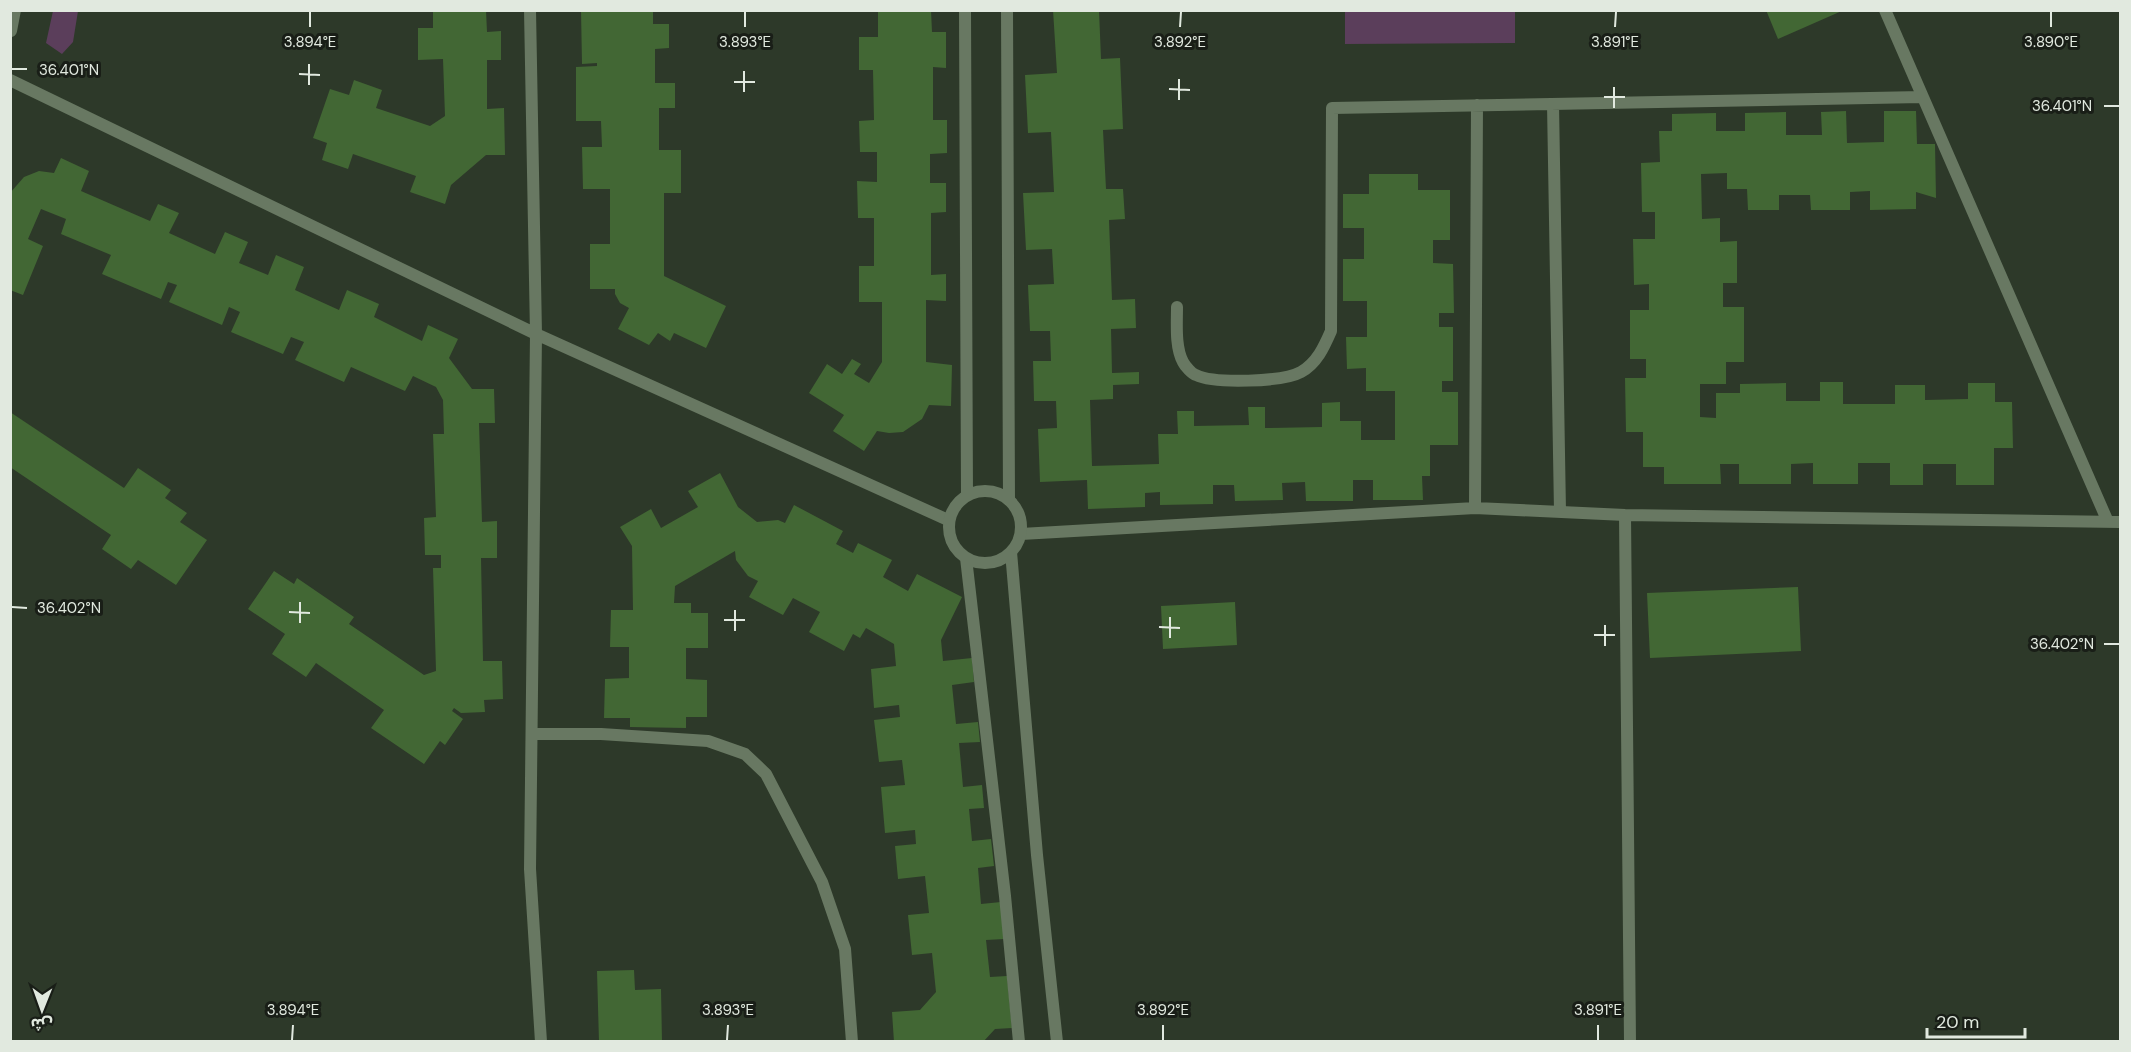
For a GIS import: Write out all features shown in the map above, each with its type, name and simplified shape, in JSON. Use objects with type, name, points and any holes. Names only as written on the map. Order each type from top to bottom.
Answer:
[{"type":"street","points":[[11,32],[15,10]]},
{"type":"street","points":[[530,10],[536,334],[530,869],[541,1041]]},
{"type":"street","points":[[965,10],[967,495]]},
{"type":"street","points":[[1007,10],[1009,500]]},
{"type":"street","points":[[1021,534],[1475,508],[1625,515],[2114,522],[1885,10]]},
{"type":"street","points":[[10,80],[536,334],[948,520]]},
{"type":"street","points":[[1177,307],[1178,341],[1183,362],[1194,375],[1213,380],[1274,380],[1301,372],[1321,354],[1331,331],[1332,108],[1922,97]]},
{"type":"street","points":[[1553,104],[1560,511]]},
{"type":"street","points":[[1475,508],[1477,105]]},
{"type":"street","points":[[983,490],[999,493],[1009,500],[1020,517],[1021,534],[1011,552],[1002,560],[986,564],[966,558],[957,551],[949,537],[948,520],[955,506],[967,495],[983,490]]},
{"type":"street","points":[[1625,515],[1630,1041]]},
{"type":"street","points":[[1011,552],[1037,855],[1057,1041]]},
{"type":"street","points":[[966,558],[1005,896],[1019,1041]]},
{"type":"street","points":[[532,734],[708,741],[745,754],[766,774],[822,882],[845,949],[852,1041]]},
{"type":"shaded area","points":[[53,11],[78,11],[73,42],[62,54],[46,43]]},
{"type":"shaded area","points":[[1345,11],[1515,11],[1515,43],[1345,44]]},
{"type":"building","points":[[433,10],[486,10],[487,32],[501,31],[501,60],[487,60],[487,109],[504,108],[505,155],[486,155],[451,185],[445,204],[410,192],[416,176],[353,154],[348,169],[322,160],[327,143],[313,138],[330,89],[349,95],[354,80],[382,90],[376,108],[430,126],[445,116],[443,59],[418,60],[418,28],[433,28]]},
{"type":"building","points":[[581,10],[653,10],[653,24],[669,24],[669,48],[655,49],[655,83],[675,83],[675,108],[659,108],[659,150],[681,150],[681,193],[664,193],[664,276],[726,306],[706,348],[674,333],[670,341],[658,333],[649,345],[618,329],[629,308],[620,303],[615,289],[590,289],[590,244],[610,244],[610,189],[583,189],[582,147],[602,147],[601,121],[576,121],[576,67],[597,66],[597,63],[582,64]]},
{"type":"building","points":[[878,10],[931,10],[932,32],[946,32],[946,68],[933,67],[933,120],[947,120],[947,153],[930,154],[930,183],[946,183],[946,212],[931,213],[931,275],[946,274],[946,301],[926,300],[926,362],[952,365],[951,406],[929,405],[922,419],[903,432],[877,431],[864,451],[833,431],[844,415],[809,393],[827,364],[842,374],[852,359],[861,364],[854,374],[869,383],[882,362],[882,302],[859,302],[859,266],[874,266],[874,218],[858,218],[857,181],[877,182],[877,152],[860,152],[859,121],[874,120],[873,70],[859,70],[859,37],[878,37]]},
{"type":"building","points":[[1053,10],[1099,10],[1101,59],[1120,58],[1123,129],[1103,130],[1106,189],[1123,189],[1125,219],[1109,220],[1112,300],[1135,299],[1136,328],[1111,329],[1112,373],[1139,372],[1139,384],[1113,385],[1113,399],[1090,400],[1092,466],[1159,464],[1158,434],[1178,434],[1177,411],[1194,411],[1194,426],[1249,425],[1248,407],[1265,407],[1265,428],[1322,427],[1322,403],[1340,402],[1340,421],[1361,421],[1361,440],[1395,440],[1395,391],[1366,391],[1366,368],[1347,369],[1346,337],[1367,337],[1367,301],[1343,301],[1343,259],[1364,259],[1364,228],[1343,228],[1343,194],[1369,194],[1369,174],[1418,174],[1418,190],[1450,190],[1450,240],[1433,240],[1433,263],[1453,264],[1454,313],[1439,313],[1439,327],[1453,327],[1453,381],[1442,381],[1442,392],[1458,392],[1458,445],[1430,445],[1430,476],[1422,476],[1423,500],[1373,500],[1373,480],[1353,480],[1353,501],[1306,501],[1305,482],[1282,483],[1283,500],[1235,501],[1234,485],[1213,485],[1213,504],[1160,505],[1160,492],[1145,493],[1145,507],[1088,509],[1087,480],[1040,482],[1038,429],[1057,428],[1056,401],[1034,401],[1033,361],[1051,361],[1050,331],[1030,331],[1028,285],[1054,284],[1052,249],[1026,250],[1023,193],[1054,192],[1051,132],[1028,133],[1025,75],[1057,73]]},
{"type":"building","points":[[1766,10],[1844,10],[1778,39]]},
{"type":"building","points":[[1846,111],[1847,143],[1884,142],[1884,111],[1916,111],[1917,144],[1935,144],[1936,198],[1916,192],[1916,209],[1870,210],[1870,191],[1850,192],[1850,210],[1811,210],[1810,195],[1779,195],[1779,210],[1748,210],[1747,189],[1727,189],[1727,173],[1701,174],[1702,219],[1720,218],[1720,242],[1737,241],[1737,283],[1723,283],[1723,307],[1744,307],[1744,362],[1726,362],[1726,384],[1700,384],[1700,417],[1716,418],[1716,393],[1740,393],[1740,384],[1786,383],[1786,401],[1820,401],[1820,382],[1843,382],[1843,404],[1895,404],[1895,385],[1925,385],[1925,400],[1968,399],[1968,383],[1995,383],[1995,402],[2012,402],[2013,448],[1994,448],[1994,485],[1956,485],[1956,464],[1923,464],[1923,485],[1890,485],[1890,463],[1858,463],[1858,484],[1813,484],[1813,463],[1791,464],[1791,484],[1739,484],[1739,464],[1720,464],[1721,484],[1664,484],[1664,467],[1643,467],[1643,432],[1626,432],[1625,378],[1646,378],[1646,359],[1630,359],[1630,310],[1649,310],[1649,284],[1634,285],[1633,239],[1655,239],[1655,212],[1642,212],[1641,163],[1660,162],[1659,131],[1672,131],[1672,114],[1716,113],[1716,131],[1745,131],[1745,113],[1786,112],[1786,135],[1822,135],[1821,112]]},
{"type":"building","points":[[61,158],[89,171],[81,191],[150,221],[158,204],[179,213],[169,233],[215,254],[225,232],[248,242],[239,263],[268,275],[276,255],[304,267],[295,290],[339,310],[347,290],[379,304],[374,317],[422,341],[428,325],[458,339],[449,358],[472,389],[494,389],[495,423],[479,423],[482,522],[497,521],[497,558],[481,558],[483,661],[502,661],[503,699],[484,700],[485,712],[461,713],[454,708],[452,711],[463,719],[445,745],[440,741],[424,764],[371,728],[384,710],[316,663],[306,677],[272,654],[285,634],[248,609],[274,571],[294,584],[297,578],[354,617],[349,624],[424,675],[436,671],[433,568],[441,568],[441,555],[425,555],[424,518],[436,517],[433,434],[444,434],[443,400],[436,387],[413,376],[405,391],[351,367],[344,382],[295,360],[304,342],[291,337],[283,354],[231,332],[240,312],[229,307],[222,325],[169,302],[177,285],[168,282],[161,299],[102,274],[111,255],[61,234],[66,219],[41,209],[28,239],[43,246],[23,295],[10,290],[10,193],[24,177],[39,171],[54,173]]},
{"type":"building","points":[[10,412],[124,488],[138,468],[171,490],[165,498],[187,513],[180,522],[207,540],[176,585],[138,560],[131,569],[102,549],[111,535],[10,467]]},
{"type":"building","points":[[720,473],[738,507],[757,522],[778,520],[785,523],[794,505],[843,531],[836,544],[853,553],[858,543],[892,560],[883,577],[908,591],[917,574],[962,597],[941,640],[943,661],[972,658],[974,682],[952,685],[956,724],[978,722],[980,742],[959,743],[963,787],[982,785],[984,808],[969,809],[972,841],[991,839],[994,866],[978,868],[981,904],[1001,902],[1004,939],[986,940],[990,977],[1007,976],[1012,1028],[995,1029],[983,1042],[894,1042],[892,1012],[920,1010],[936,992],[932,953],[912,955],[908,915],[929,913],[925,876],[898,879],[895,846],[916,844],[915,830],[885,833],[881,787],[905,785],[902,760],[879,762],[874,720],[900,717],[899,705],[874,708],[871,669],[896,666],[894,644],[866,628],[860,638],[853,634],[844,651],[809,632],[820,612],[793,598],[783,615],[749,597],[758,581],[748,576],[736,560],[735,551],[675,586],[674,603],[691,603],[691,613],[708,613],[708,648],[686,648],[686,679],[707,680],[707,717],[686,717],[686,728],[630,727],[630,718],[604,718],[605,679],[629,678],[629,647],[610,647],[611,610],[633,610],[632,546],[620,527],[651,509],[661,528],[698,507],[688,491]]},
{"type":"building","points":[[1798,587],[1801,651],[1650,658],[1647,593]]},
{"type":"building","points":[[1235,602],[1237,645],[1163,649],[1161,606]]},
{"type":"building","points":[[634,970],[635,990],[661,989],[662,1042],[599,1042],[597,971]]}]
